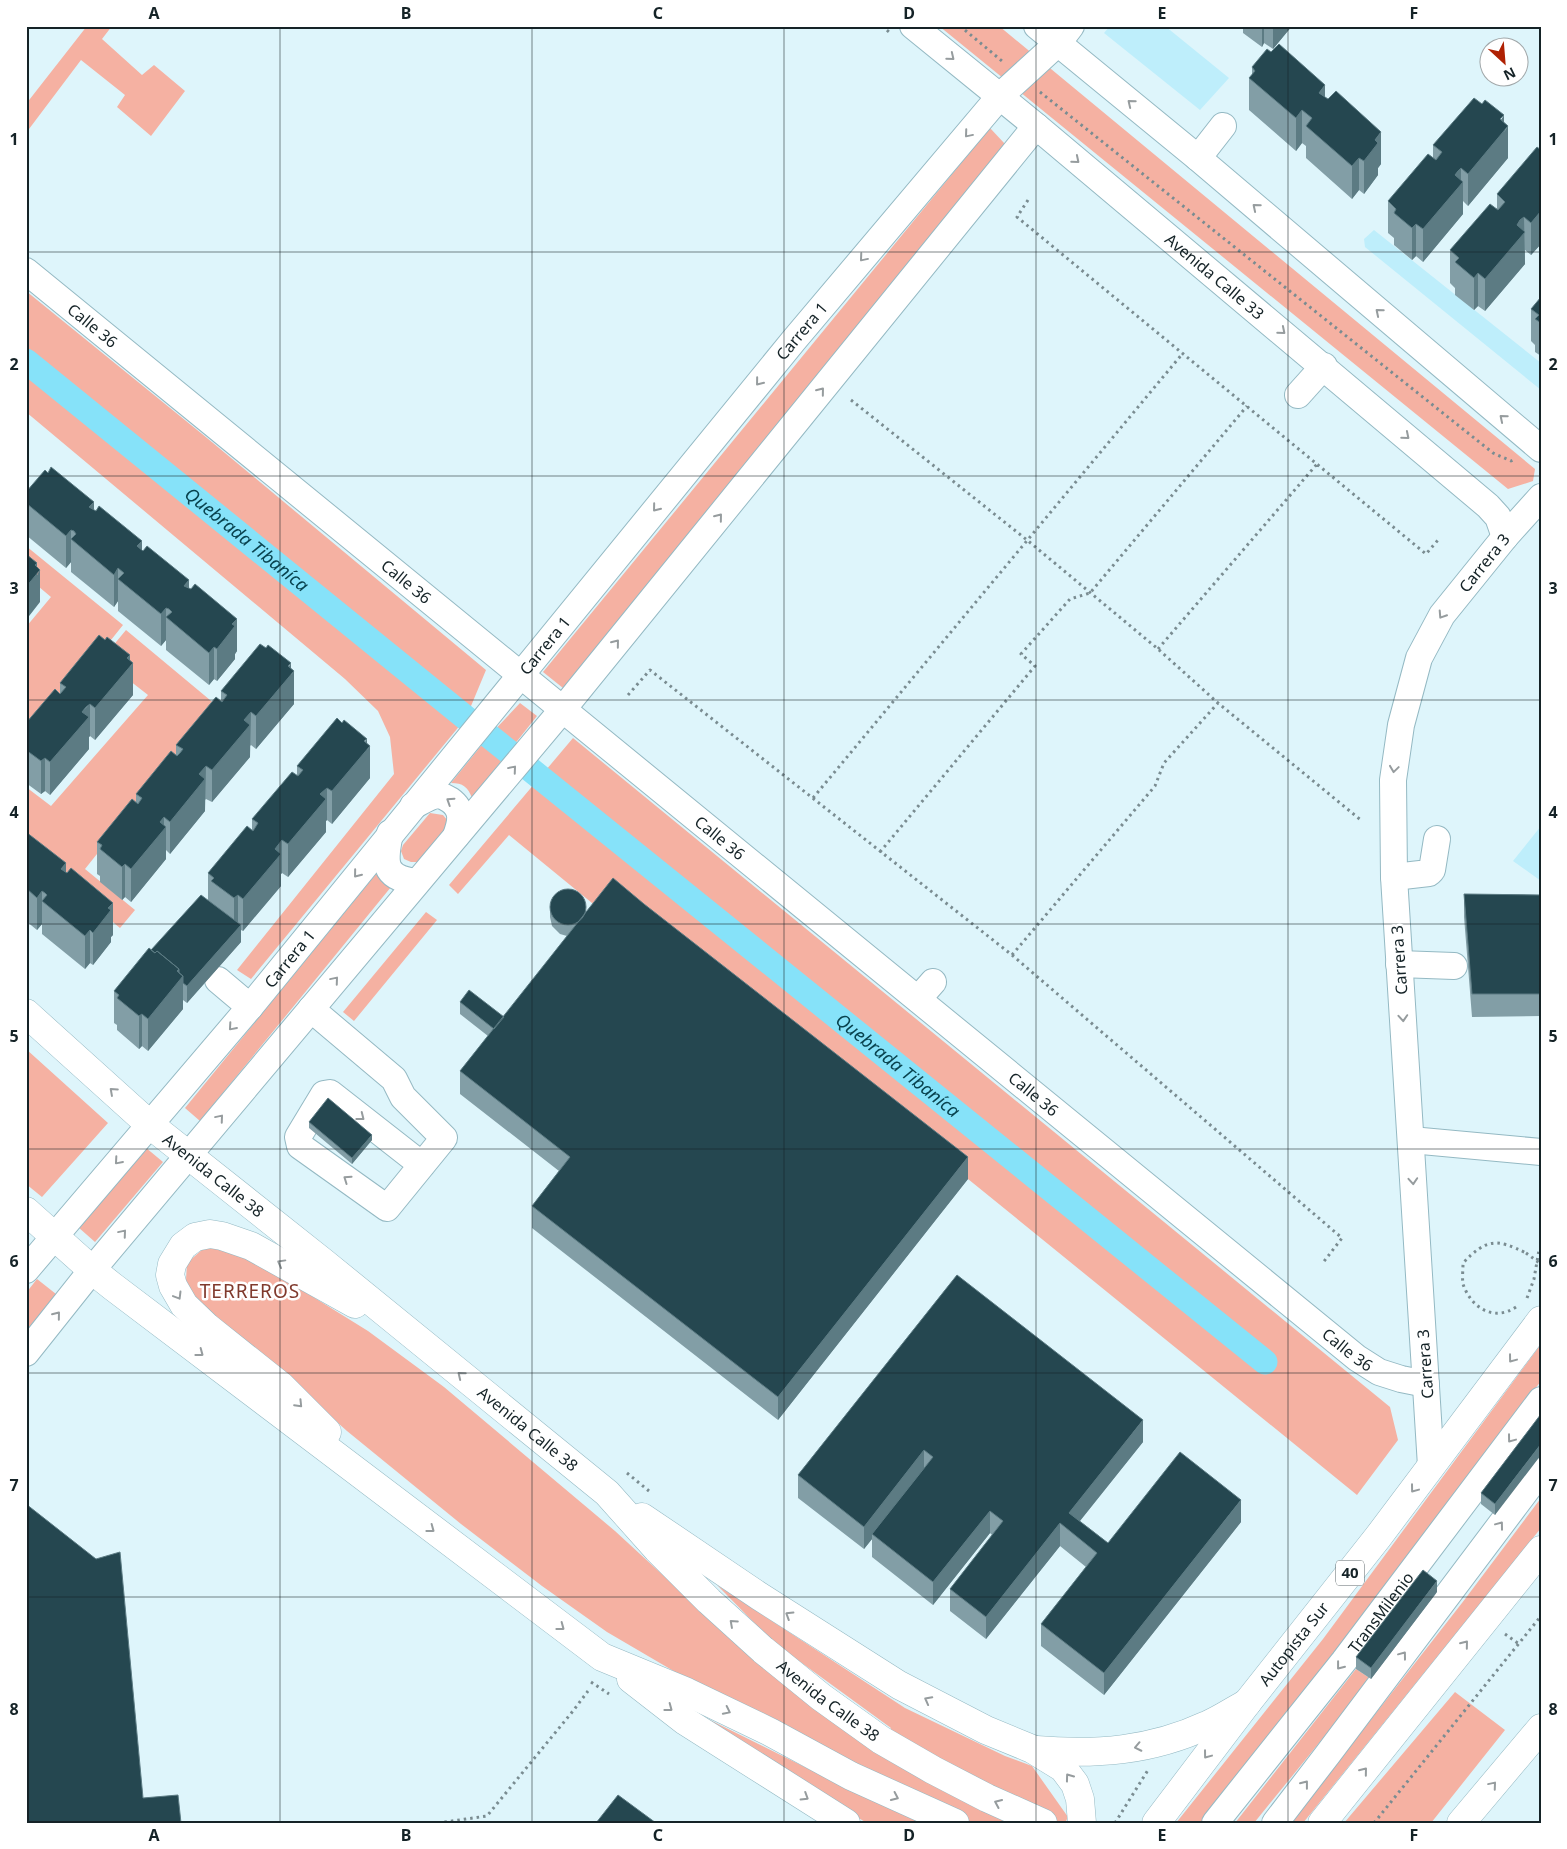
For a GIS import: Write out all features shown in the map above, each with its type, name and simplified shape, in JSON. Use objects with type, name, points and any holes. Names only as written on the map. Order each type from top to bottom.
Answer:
[{"type":"main road","name":"Avenida Calle 38","points":[[26,1013],[149,1124],[608,1493],[657,1549],[716,1607],[763,1650],[821,1697],[881,1740],[933,1770],[987,1798],[1042,1823]]},
{"type":"main road","points":[[26,1211],[92,1270],[392,1500],[685,1720],[846,1823]]},
{"type":"main road","points":[[392,1500],[281,1386],[207,1327],[184,1305],[173,1286],[170,1275],[172,1264],[183,1246],[195,1237],[210,1234],[222,1236],[251,1246],[415,1338]]},
{"type":"main road","name":"Autopista Sur","points":[[1156,1823],[1247,1703],[1378,1537],[1541,1320]]},
{"type":"main road","points":[[608,1493],[758,1596],[899,1684],[986,1730],[1032,1749],[1063,1768],[1075,1784],[1080,1799],[1082,1823]]},
{"type":"main road","points":[[1322,1823],[1541,1550]]},
{"type":"main road","points":[[602,1657],[688,1692],[770,1732],[851,1776],[955,1823]]},
{"type":"main road","points":[[1032,1749],[1090,1753],[1120,1750],[1164,1741],[1207,1725],[1247,1703]]},
{"type":"main road","points":[[1461,1823],[1541,1728]]},
{"type":"street","points":[[1037,26],[1064,34],[1198,158],[1538,447]]},
{"type":"street","name":"Avenida Calle 33","points":[[901,29],[1000,96],[1324,366],[1488,506],[1498,518],[1505,537]]},
{"type":"street","name":"Carrera 1","points":[[26,1270],[250,1006],[413,806],[520,674],[787,335],[1000,96],[1064,34]]},
{"type":"street","points":[[26,1353],[92,1270],[563,709],[1036,126]]},
{"type":"street","points":[[1198,158],[1222,126]]},
{"type":"street","name":"Calle 36","points":[[26,271],[205,405],[563,709],[926,990],[1358,1358],[1379,1372],[1400,1379],[1426,1384]]},
{"type":"street","points":[[1298,395],[1324,366]]},
{"type":"street","name":"Carrera 3","points":[[1431,1466],[1394,877],[1393,780],[1401,725],[1419,658],[1442,614],[1505,537],[1541,498]]},
{"type":"street","points":[[413,806],[438,795],[454,802],[460,810],[461,818],[456,836]]},
{"type":"street","points":[[390,833],[386,854],[387,867],[398,878],[417,882]]},
{"type":"street","points":[[1394,877],[1429,873],[1432,870],[1436,838]]},
{"type":"street","points":[[1399,964],[1454,966]]},
{"type":"street","points":[[218,980],[250,1006]]},
{"type":"street","points":[[306,1015],[389,1095],[403,1097],[444,1138],[387,1208],[300,1146],[298,1137],[324,1094],[330,1093],[422,1165]]},
{"type":"street","points":[[1411,1140],[1541,1152]]},
{"type":"street","name":"TransMilenio","points":[[1215,1823],[1344,1661],[1541,1400]]},
{"type":"street","points":[[1275,1823],[1541,1471]]},
{"type":"path","points":[[882,26],[901,29]]},
{"type":"path","points":[[960,26],[1493,454],[1511,461],[1538,447]]},
{"type":"path","points":[[1028,200],[1017,217],[1426,554],[1438,540]]},
{"type":"path","points":[[813,798],[1182,353]]},
{"type":"path","points":[[851,400],[1027,540],[1362,821]]},
{"type":"path","points":[[880,852],[1035,666],[1020,654],[1070,599],[1090,593],[1247,406]]},
{"type":"path","points":[[1158,649],[1317,464]]},
{"type":"path","points":[[628,695],[650,670],[1012,955],[1342,1238],[1322,1264]]},
{"type":"path","points":[[1012,955],[1155,786],[1164,763],[1218,702]]},
{"type":"path","points":[[1540,1251],[1537,1260],[1536,1270],[1534,1279],[1527,1297],[1511,1311],[1500,1314],[1482,1310],[1470,1299],[1463,1282],[1463,1263],[1476,1250],[1492,1243],[1510,1245],[1526,1253],[1533,1259],[1541,1264]]},
{"type":"path","points":[[625,1472],[656,1497]]},
{"type":"path","points":[[1374,1823],[1541,1616]]},
{"type":"path","points":[[438,1823],[487,1816],[574,1711],[588,1691]]},
{"type":"path","points":[[1115,1823],[1164,1741]]},
{"type":"shaded area","points":[[87,26],[112,26],[102,39],[142,75],[154,65],[185,91],[151,136],[117,107],[125,95],[81,60],[26,133],[26,104]]},
{"type":"shaded area","points":[[939,26],[999,26],[1535,469],[1533,481],[1508,489]]},
{"type":"shaded area","points":[[1110,26],[1165,26],[1229,78],[1200,110],[1104,33]]},
{"type":"shaded area","points":[[990,128],[1005,144],[563,688],[543,672]]},
{"type":"shaded area","points":[[1374,230],[1541,363],[1541,390],[1365,247],[1364,239]]},
{"type":"shaded area","points":[[26,291],[207,438],[486,670],[466,718],[251,979],[237,970],[394,774],[390,737],[378,711],[345,679],[26,412]]},
{"type":"shaded area","points":[[26,546],[123,625],[26,746],[26,627],[51,597],[26,576]]},
{"type":"shaded area","points":[[126,630],[216,705],[85,869],[135,910],[120,928],[26,850],[26,787],[51,806],[148,695],[102,659]]},
{"type":"shaded area","points":[[520,703],[537,716],[472,798],[464,786],[451,783],[489,736]]},
{"type":"shaded area","points":[[573,738],[1390,1407],[1398,1440],[1357,1495],[968,1179],[603,912],[509,835],[458,894],[449,885]]},
{"type":"shaded area","points":[[430,813],[443,815],[448,821],[447,830],[420,862],[411,862],[404,859],[401,851],[403,845]]},
{"type":"shaded area","points":[[1541,826],[1541,881],[1513,861]]},
{"type":"shaded area","points":[[376,874],[391,887],[200,1121],[185,1108]]},
{"type":"shaded area","points":[[426,912],[437,920],[354,1021],[343,1012]]},
{"type":"shaded area","points":[[26,1049],[108,1123],[42,1197],[26,1184]]},
{"type":"shaded area","points":[[145,1147],[163,1162],[95,1242],[78,1227]]},
{"type":"shaded area","points":[[226,1246],[368,1331],[444,1387],[615,1531],[703,1612],[875,1751],[891,1728],[773,1642],[717,1585],[905,1708],[1005,1756],[1032,1766],[1068,1817],[1065,1823],[867,1823],[702,1716],[847,1788],[677,1673],[607,1632],[542,1586],[461,1524],[347,1431],[272,1364],[195,1300],[186,1280],[187,1263],[204,1248]]},
{"type":"shaded area","points":[[37,1279],[56,1294],[26,1331],[26,1293]]},
{"type":"shaded area","points":[[1541,1344],[1541,1381],[1334,1656],[1202,1823],[1176,1823],[1323,1639]]},
{"type":"shaded area","points":[[1541,1498],[1541,1528],[1303,1823],[1290,1823],[1462,1603]]},
{"type":"shaded area","points":[[1356,1669],[1371,1679],[1254,1823],[1235,1823]]},
{"type":"shaded area","points":[[1455,1692],[1505,1730],[1431,1823],[1344,1823]]},
{"type":"building","points":[[1279,44],[1325,85],[1319,93],[1328,99],[1336,91],[1381,132],[1375,140],[1378,143],[1364,161],[1359,158],[1352,166],[1306,126],[1312,118],[1302,110],[1296,118],[1249,78],[1255,71],[1252,67],[1267,49],[1271,52]]},
{"type":"building","points":[[1474,98],[1482,104],[1485,100],[1504,115],[1500,119],[1508,126],[1468,174],[1461,168],[1458,171],[1455,175],[1463,182],[1423,229],[1416,224],[1412,228],[1394,213],[1396,209],[1388,201],[1428,154],[1436,160],[1442,152],[1433,145]]},
{"type":"building","points":[[1537,147],[1541,150],[1541,211],[1531,223],[1524,217],[1520,220],[1517,225],[1525,232],[1485,279],[1478,273],[1474,278],[1455,262],[1459,258],[1450,250],[1490,204],[1498,210],[1505,202],[1497,194]]},
{"type":"building","points":[[1541,297],[1541,323],[1535,319],[1539,315],[1531,309]]},
{"type":"building","points":[[51,467],[94,502],[89,507],[96,511],[99,506],[142,541],[137,546],[143,551],[147,546],[189,580],[184,586],[191,589],[195,584],[237,619],[232,624],[235,626],[217,649],[214,647],[209,653],[166,617],[172,612],[169,609],[166,608],[161,614],[118,579],[124,573],[118,568],[114,575],[71,539],[76,534],[74,531],[71,530],[66,536],[26,503],[28,495],[26,492],[45,470],[48,473]]},
{"type":"building","points":[[26,554],[37,563],[35,565],[40,570],[26,587]]},
{"type":"building","points":[[99,635],[105,640],[107,637],[130,655],[127,658],[133,663],[95,708],[90,704],[86,707],[82,712],[89,717],[50,762],[45,758],[41,761],[26,750],[26,723],[55,689],[60,694],[66,687],[60,683]]},
{"type":"building","points":[[260,644],[266,648],[268,645],[291,663],[288,666],[294,671],[256,716],[251,712],[244,720],[250,725],[212,770],[206,766],[199,774],[205,779],[170,822],[164,817],[160,822],[166,827],[131,869],[125,864],[122,867],[100,849],[102,845],[97,842],[132,799],[138,804],[142,798],[136,794],[171,751],[177,756],[180,753],[183,749],[176,745],[216,697],[222,702],[227,695],[221,691]]},
{"type":"building","points":[[337,718],[342,723],[344,720],[367,739],[364,741],[370,746],[332,791],[327,788],[320,794],[326,799],[288,844],[282,840],[275,849],[281,854],[243,899],[238,895],[234,898],[211,881],[214,878],[208,873],[247,826],[253,831],[258,823],[252,819],[292,772],[298,776],[303,770],[297,766]]},
{"type":"building","points":[[26,832],[66,863],[61,869],[67,873],[71,868],[113,903],[108,908],[111,910],[93,933],[90,930],[85,936],[42,901],[47,895],[45,893],[42,891],[37,898],[26,888]]},
{"type":"building","points":[[613,878],[968,1157],[778,1397],[532,1206],[570,1157],[460,1071]]},
{"type":"building","points":[[568,889],[575,890],[581,894],[585,900],[585,914],[581,920],[575,924],[568,925],[561,924],[555,920],[551,914],[550,907],[551,900],[555,894],[561,890]]},
{"type":"building","points":[[1464,894],[1541,895],[1541,994],[1472,994]]},
{"type":"building","points":[[201,895],[241,925],[187,986],[183,983],[183,976],[179,973],[179,969],[157,951],[155,953],[151,950]]},
{"type":"building","points":[[149,948],[155,953],[157,951],[179,969],[177,971],[183,976],[148,1019],[142,1014],[139,1016],[117,998],[119,995],[114,991]]},
{"type":"building","points":[[469,990],[504,1017],[494,1029],[460,1002]]},
{"type":"building","points":[[328,1098],[372,1135],[352,1158],[309,1122]]},
{"type":"building","points":[[957,1275],[1143,1420],[1069,1513],[1108,1543],[1180,1452],[1241,1500],[1104,1673],[1041,1624],[1097,1553],[1060,1523],[986,1617],[950,1589],[1003,1521],[990,1511],[933,1582],[872,1534],[933,1457],[924,1450],[864,1527],[798,1475]]},
{"type":"building","points":[[1541,1414],[1541,1444],[1495,1504],[1481,1493]]},
{"type":"building","points":[[26,1504],[96,1559],[120,1552],[143,1798],[178,1795],[181,1823],[26,1823]]},
{"type":"building","points":[[1423,1570],[1437,1581],[1371,1668],[1356,1657]]},
{"type":"building","points":[[618,1795],[656,1823],[596,1823]]},
{"type":"waterway","name":"Quebrada Tibaníca","points":[[26,361],[466,718]]},
{"type":"waterway","name":"Quebrada Tibaníca","points":[[489,736],[509,752]]},
{"type":"waterway","name":"Quebrada Tibaníca","points":[[531,770],[1265,1362]]},
{"type":"district","name":"TERREROS","points":[[250,1291]]}]
